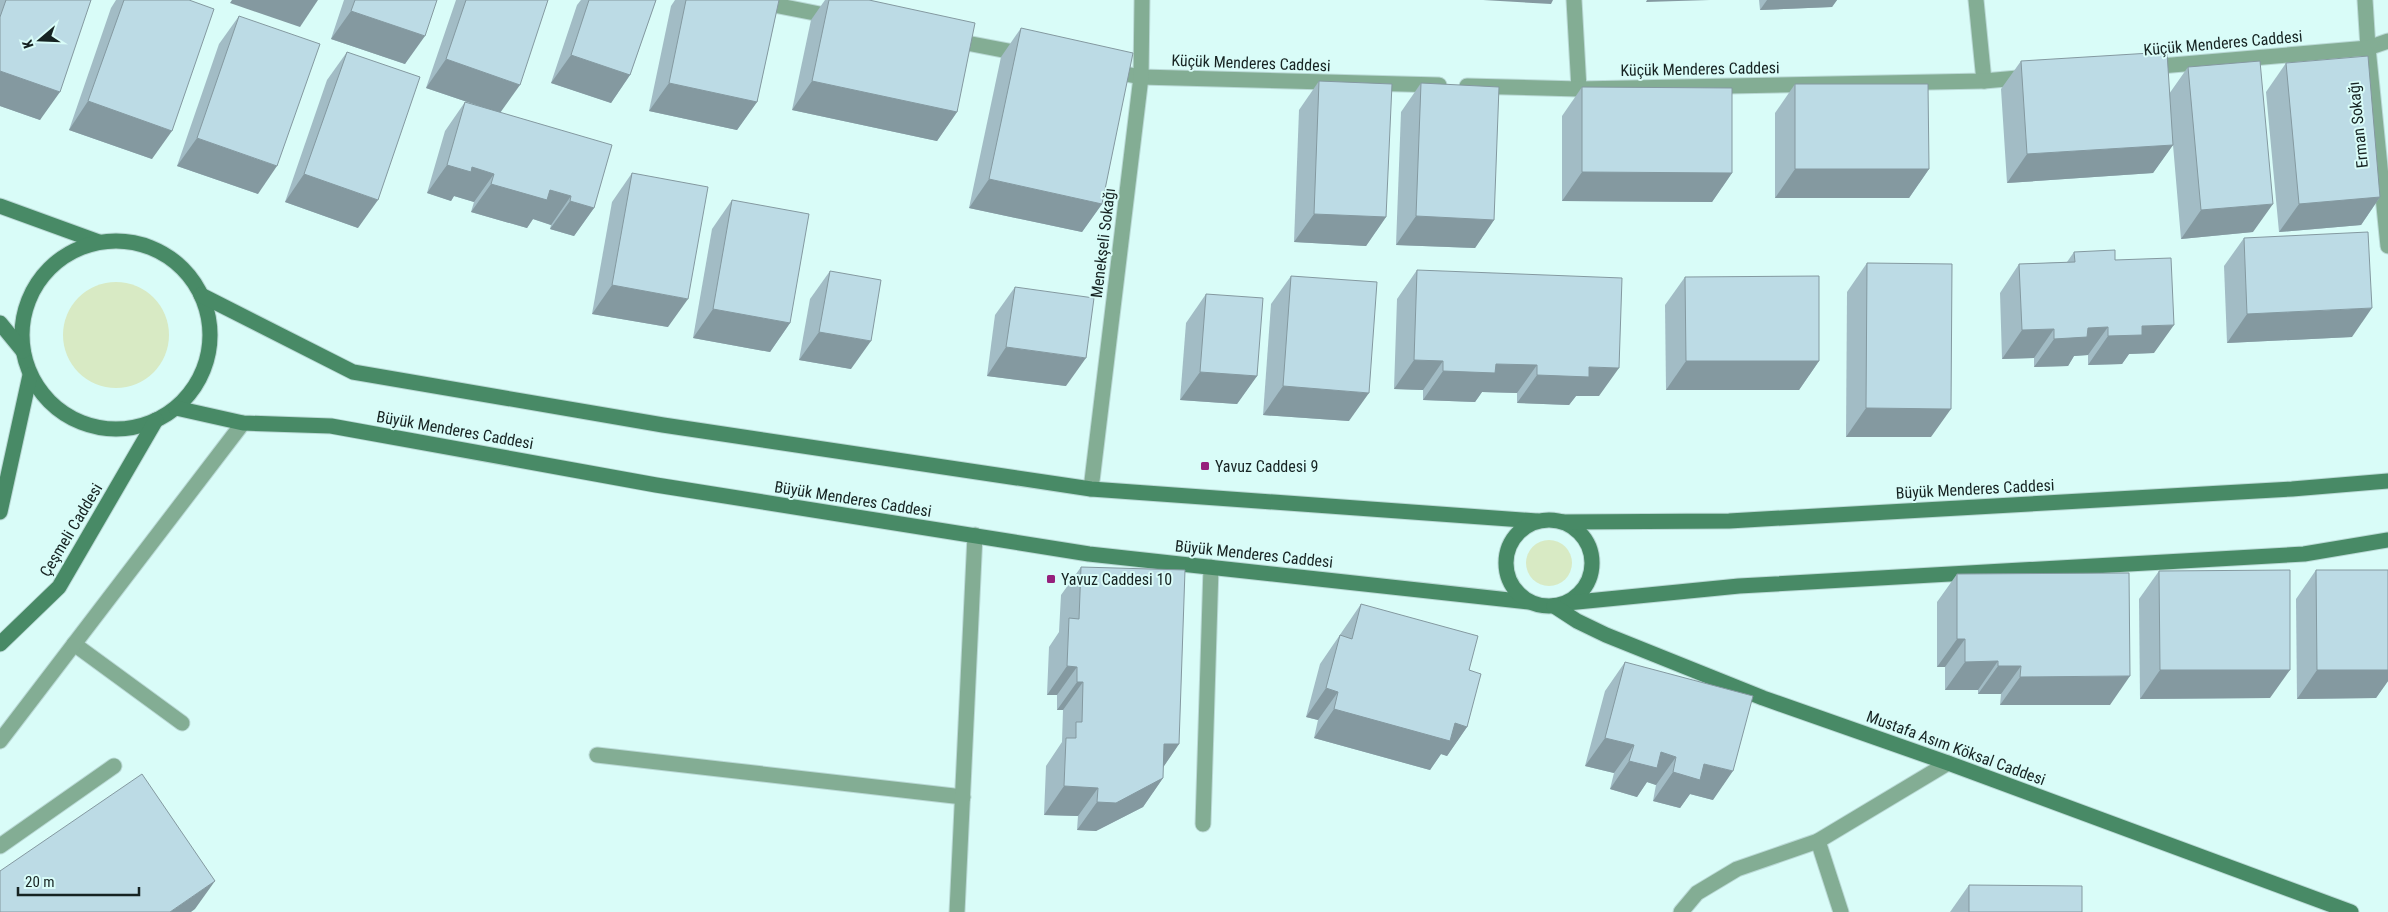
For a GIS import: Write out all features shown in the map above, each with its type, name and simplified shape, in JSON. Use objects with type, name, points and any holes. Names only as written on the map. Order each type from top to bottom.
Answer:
[{"type":"street","points":[[748,0],[854,21]]},
{"type":"street","name":"Menekşeli Sokağı","points":[[1091,489],[1141,77],[1142,0]]},
{"type":"street","points":[[1574,0],[1579,89]]},
{"type":"street","points":[[1976,0],[1984,81]]},
{"type":"street","name":"Erman Sokağı","points":[[2365,0],[2388,246]]},
{"type":"street","points":[[940,38],[1036,56]]},
{"type":"street","name":"Küçük Menderes Caddesi","points":[[2132,69],[2368,48],[2388,41]]},
{"type":"street","name":"Küçük Menderes Caddesi","points":[[1093,68],[1141,77],[1579,89],[1984,81],[2043,76]]},
{"type":"street","points":[[0,206],[99,242]]},
{"type":"street","points":[[124,241],[148,246],[170,257],[188,274],[201,295],[208,318],[210,343],[204,367],[193,389],[176,408],[156,420],[133,428],[84,424],[62,412],[44,396],[30,375],[23,352],[22,327],[27,303],[39,281],[55,263],[76,250],[99,242],[124,241]]},
{"type":"street","points":[[201,295],[353,372],[664,425],[1091,489],[1563,522],[1574,528],[1583,537],[1589,548],[1592,561],[1591,574],[1586,585],[1578,595],[1560,604]]},
{"type":"street","points":[[0,323],[23,352]]},
{"type":"street","points":[[0,512],[30,375]]},
{"type":"street","name":"Büyük Menderes Caddesi","points":[[176,408],[243,423],[331,426],[656,485],[1088,554],[1529,602]]},
{"type":"street","name":"Çeşmeli Caddesi","points":[[0,644],[59,587],[156,420]]},
{"type":"street","points":[[0,741],[243,423]]},
{"type":"street","name":"Büyük Menderes Caddesi","points":[[1563,522],[1730,521],[2292,489],[2388,481]]},
{"type":"street","points":[[1537,521],[1525,526],[1516,535],[1509,546],[1506,559],[1511,583],[1519,594],[1529,602],[1541,606],[1739,586],[2304,554],[2388,540]]},
{"type":"street","points":[[957,912],[975,536]]},
{"type":"street","points":[[1203,824],[1211,566]]},
{"type":"street","name":"Mustafa Asım Köksal Caddesi","points":[[1560,604],[1577,621],[1606,635],[1754,694],[2351,912]]},
{"type":"street","points":[[74,644],[182,723]]},
{"type":"street","points":[[597,756],[963,797]]},
{"type":"street","points":[[1681,912],[1697,893],[1737,869],[1818,840],[1948,764]]},
{"type":"street","points":[[0,846],[114,766]]},
{"type":"street","points":[[1818,840],[1841,912]]},
{"type":"green space","points":[[116,282],[136,286],[154,297],[165,315],[169,335],[165,355],[154,373],[136,384],[116,388],[96,384],[78,373],[67,355],[63,335],[67,315],[78,297],[96,286]]},
{"type":"green space","points":[[1549,540],[1562,544],[1568,550],[1572,563],[1568,576],[1562,582],[1549,586],[1536,582],[1530,576],[1526,563],[1530,550],[1536,544]]},
{"type":"building","points":[[6,0],[91,0],[60,92],[0,71],[0,17]]},
{"type":"building","points":[[124,0],[189,0],[214,9],[172,131],[88,101]]},
{"type":"building","points":[[355,0],[437,0],[425,36],[351,11]]},
{"type":"building","points":[[466,0],[548,0],[520,85],[446,59]]},
{"type":"building","points":[[589,0],[656,0],[630,75],[571,55]]},
{"type":"building","points":[[686,0],[779,0],[757,102],[669,83]]},
{"type":"building","points":[[829,0],[869,0],[975,23],[957,112],[812,81]]},
{"type":"building","points":[[239,16],[320,44],[277,166],[197,138]]},
{"type":"building","points":[[1021,28],[1133,53],[1102,204],[989,179]]},
{"type":"building","points":[[347,52],[420,77],[378,200],[304,174]]},
{"type":"building","points":[[2167,52],[2173,145],[2027,154],[2021,61]]},
{"type":"building","points":[[2368,56],[2380,197],[2299,204],[2286,63]]},
{"type":"building","points":[[2260,61],[2273,204],[2201,210],[2188,67]]},
{"type":"building","points":[[1319,81],[1392,84],[1386,217],[1314,214]]},
{"type":"building","points":[[1421,83],[1499,87],[1494,220],[1416,216]]},
{"type":"building","points":[[1795,84],[1928,84],[1929,169],[1795,169]]},
{"type":"building","points":[[1582,87],[1732,88],[1732,173],[1582,172]]},
{"type":"building","points":[[465,102],[612,145],[594,208],[570,201],[571,196],[550,190],[547,200],[491,184],[494,174],[472,167],[471,172],[447,165]]},
{"type":"building","points":[[632,173],[708,187],[688,299],[612,285]]},
{"type":"building","points":[[732,200],[809,214],[790,323],[713,309]]},
{"type":"building","points":[[2368,232],[2372,308],[2247,314],[2244,238]]},
{"type":"building","points":[[2115,250],[2115,260],[2171,258],[2174,325],[2142,326],[2142,335],[2108,336],[2108,327],[2088,328],[2087,337],[2054,339],[2054,329],[2022,330],[2019,264],[2075,262],[2074,252]]},
{"type":"building","points":[[1867,263],[1952,264],[1951,409],[1866,408]]},
{"type":"building","points":[[1417,270],[1622,278],[1619,368],[1589,367],[1589,377],[1537,375],[1537,365],[1496,364],[1495,373],[1443,371],[1443,361],[1414,360]]},
{"type":"building","points":[[830,271],[881,280],[871,341],[819,332]]},
{"type":"building","points":[[1291,276],[1377,282],[1369,393],[1283,386]]},
{"type":"building","points":[[1819,276],[1819,361],[1686,361],[1685,277]]},
{"type":"building","points":[[1015,287],[1094,298],[1086,358],[1006,347]]},
{"type":"building","points":[[1206,294],[1263,298],[1257,376],[1200,372]]},
{"type":"building","points":[[1081,567],[1185,570],[1179,744],[1164,744],[1163,778],[1116,803],[1097,802],[1098,788],[1064,786],[1066,738],[1076,738],[1076,722],[1082,722],[1083,682],[1077,682],[1077,667],[1067,666],[1069,618],[1079,619]]},
{"type":"building","points":[[2290,570],[2290,670],[2160,670],[2159,571]]},
{"type":"building","points":[[2316,570],[2388,570],[2388,670],[2317,670]]},
{"type":"building","points":[[2129,573],[2130,676],[2020,677],[2021,666],[1998,666],[1998,661],[1965,662],[1965,639],[1957,639],[1957,574]]},
{"type":"building","points":[[1361,604],[1478,636],[1469,670],[1481,674],[1467,727],[1455,723],[1450,741],[1334,709],[1338,692],[1326,688],[1340,635],[1352,639]]},
{"type":"building","points":[[1625,662],[1753,696],[1733,771],[1704,764],[1700,780],[1673,772],[1676,757],[1661,752],[1657,768],[1629,761],[1634,745],[1605,738]]},
{"type":"building","points":[[142,774],[215,881],[170,912],[0,912],[0,871]]},
{"type":"building","points":[[1969,885],[2082,886],[2082,912],[1969,912]]},
{"type":"place","name":"Yavuz Caddesi 9","points":[[1205,466]]},
{"type":"place","name":"Yavuz Caddesi 10","points":[[1051,579]]}]
